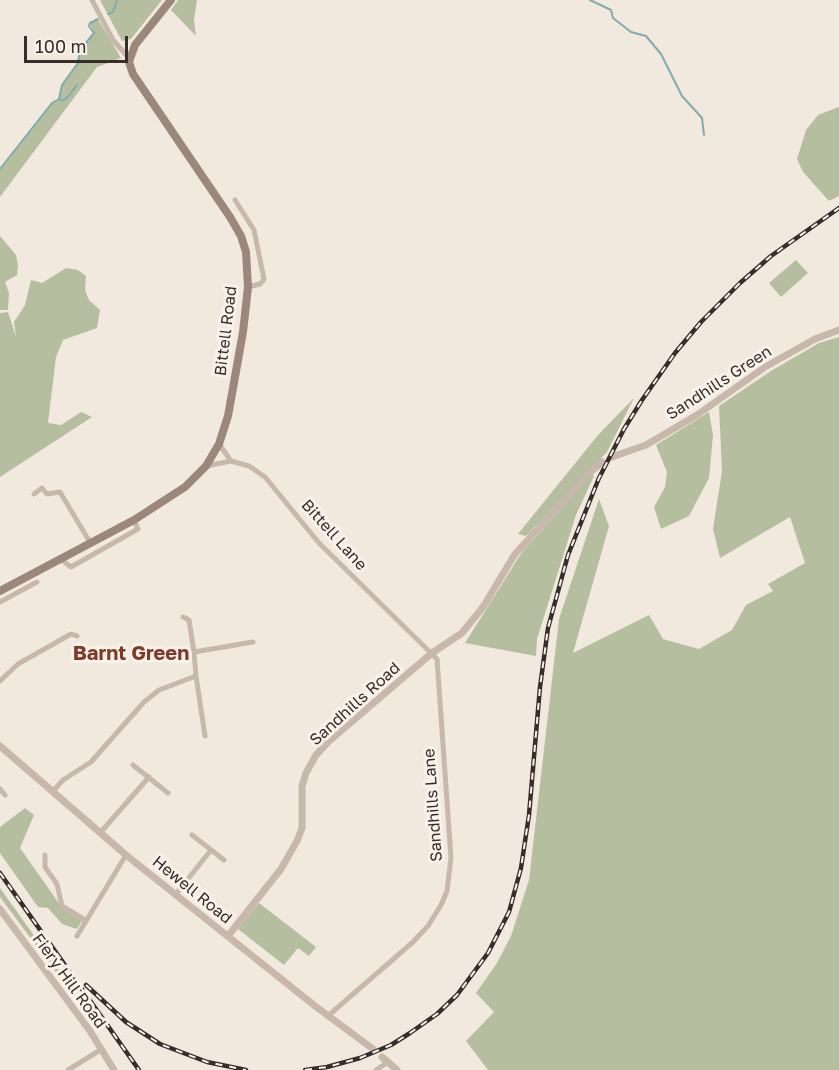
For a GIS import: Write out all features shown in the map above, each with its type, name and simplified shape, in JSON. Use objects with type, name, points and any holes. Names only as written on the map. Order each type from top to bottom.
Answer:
[{"type":"main road","points":[[129,58],[135,45],[171,0]]},
{"type":"main road","name":"Bittell Road","points":[[0,591],[17,588],[134,520],[185,487],[206,466],[219,444],[228,416],[248,287],[246,252],[241,236],[230,217],[133,74],[129,58]]},
{"type":"street","points":[[92,0],[113,40],[129,58]]},
{"type":"street","points":[[235,200],[254,230],[264,279],[260,284],[248,287]]},
{"type":"street","name":"Sandhills Green","points":[[612,458],[653,441],[697,415],[765,367],[815,339],[839,330]]},
{"type":"street","points":[[206,466],[231,461],[219,444]]},
{"type":"street","points":[[432,653],[462,633],[472,622],[515,554],[587,475],[602,462],[612,458]]},
{"type":"street","name":"Bittell Lane","points":[[231,461],[249,466],[271,481],[319,543],[432,653]]},
{"type":"street","points":[[34,494],[42,488],[46,494],[60,492],[91,544]]},
{"type":"street","points":[[62,560],[71,567],[138,529],[134,520]]},
{"type":"street","points":[[0,602],[17,588],[37,582]]},
{"type":"street","points":[[183,617],[189,620],[205,736]]},
{"type":"street","points":[[0,681],[18,664],[71,634],[77,636]]},
{"type":"street","points":[[194,652],[253,642]]},
{"type":"street","name":"Sandhills Road","points":[[228,936],[281,869],[297,841],[302,828],[302,786],[316,755],[329,741],[432,653]]},
{"type":"street","name":"Sandhills Lane","points":[[329,1015],[413,942],[428,926],[447,891],[451,858],[437,659],[432,653]]},
{"type":"street","points":[[53,791],[63,780],[91,762],[144,702],[159,690],[196,676]]},
{"type":"street","name":"Hewell Road","points":[[0,746],[126,855],[373,1049]]},
{"type":"street","points":[[134,765],[168,793]]},
{"type":"street","points":[[100,833],[149,777]]},
{"type":"street","points":[[0,789],[5,795]]},
{"type":"street","points":[[192,835],[224,860]]},
{"type":"street","points":[[176,894],[211,850]]},
{"type":"street","points":[[45,855],[45,867],[57,884],[63,906],[85,920]]},
{"type":"street","points":[[77,936],[126,855]]},
{"type":"street","name":"Fiery Hill Road","points":[[0,909],[102,1049],[114,1070]]},
{"type":"street","points":[[68,1070],[102,1049]]},
{"type":"street","points":[[376,1070],[385,1060],[398,1070]]},
{"type":"green space","points":[[100,0],[162,0],[131,39],[122,41]]},
{"type":"green space","points":[[178,0],[197,0],[194,20],[196,36],[171,10]]},
{"type":"green space","points":[[98,19],[121,58],[97,67],[0,197],[0,169],[52,103],[59,99],[62,85],[78,63],[80,50],[94,33],[90,23]]},
{"type":"green space","points":[[839,107],[839,196],[829,201],[803,172],[797,159],[806,130],[818,115]]},
{"type":"green space","points":[[0,236],[16,255],[18,266],[17,275],[5,282],[9,293],[8,310],[0,310]]},
{"type":"green space","points":[[796,260],[808,273],[781,297],[769,283]]},
{"type":"green space","points":[[66,268],[78,270],[86,276],[85,290],[89,300],[100,310],[97,328],[63,340],[56,357],[48,423],[61,425],[81,412],[92,417],[0,477],[0,313],[8,312],[16,337],[14,322],[25,305],[31,280],[42,283]]},
{"type":"green space","points":[[839,337],[839,1070],[488,1070],[466,1041],[494,1012],[476,993],[497,963],[511,936],[529,880],[559,619],[599,499],[609,526],[573,653],[649,615],[663,639],[699,649],[732,630],[746,605],[773,591],[768,584],[805,563],[790,517],[720,558],[713,529],[722,471],[719,406],[771,371],[819,343]]},
{"type":"green space","points":[[634,398],[607,452],[526,536],[518,534],[598,435]]},
{"type":"green space","points":[[709,412],[713,435],[709,478],[689,516],[661,529],[654,507],[665,487],[667,472],[656,445]]},
{"type":"green space","points":[[592,474],[594,476],[576,515],[537,639],[536,656],[465,643],[522,552]]},
{"type":"green space","points":[[25,808],[34,815],[20,848],[63,909],[82,921],[77,929],[62,924],[48,908],[38,907],[0,853],[0,827]]},
{"type":"green space","points":[[0,888],[83,1004],[81,1006],[0,897]]},
{"type":"green space","points":[[259,903],[316,947],[309,956],[298,948],[284,965],[238,929]]},
{"type":"waterway","points":[[108,14],[113,12],[117,0]]},
{"type":"waterway","points":[[590,0],[611,10],[613,18],[631,32],[646,36],[661,54],[682,96],[702,118],[704,135]]},
{"type":"waterway","points":[[0,169],[52,103],[59,99],[62,85],[78,63],[80,50],[94,33],[89,26],[90,23],[98,19]]},
{"type":"waterway","points":[[59,99],[62,101],[67,98],[77,85]]},
{"type":"railway","points":[[305,1070],[360,1058],[391,1045],[410,1033],[437,1014],[457,995],[488,953],[509,912],[521,868],[529,815],[540,687],[548,628],[568,555],[599,478],[642,400],[675,353],[701,322],[771,256],[839,208]]},
{"type":"railway","points":[[0,873],[139,1070]]},
{"type":"railway","points":[[86,985],[126,1022],[160,1044],[207,1062],[246,1070]]},
{"type":"district","name":"Barnt Green","points":[[131,654]]}]
